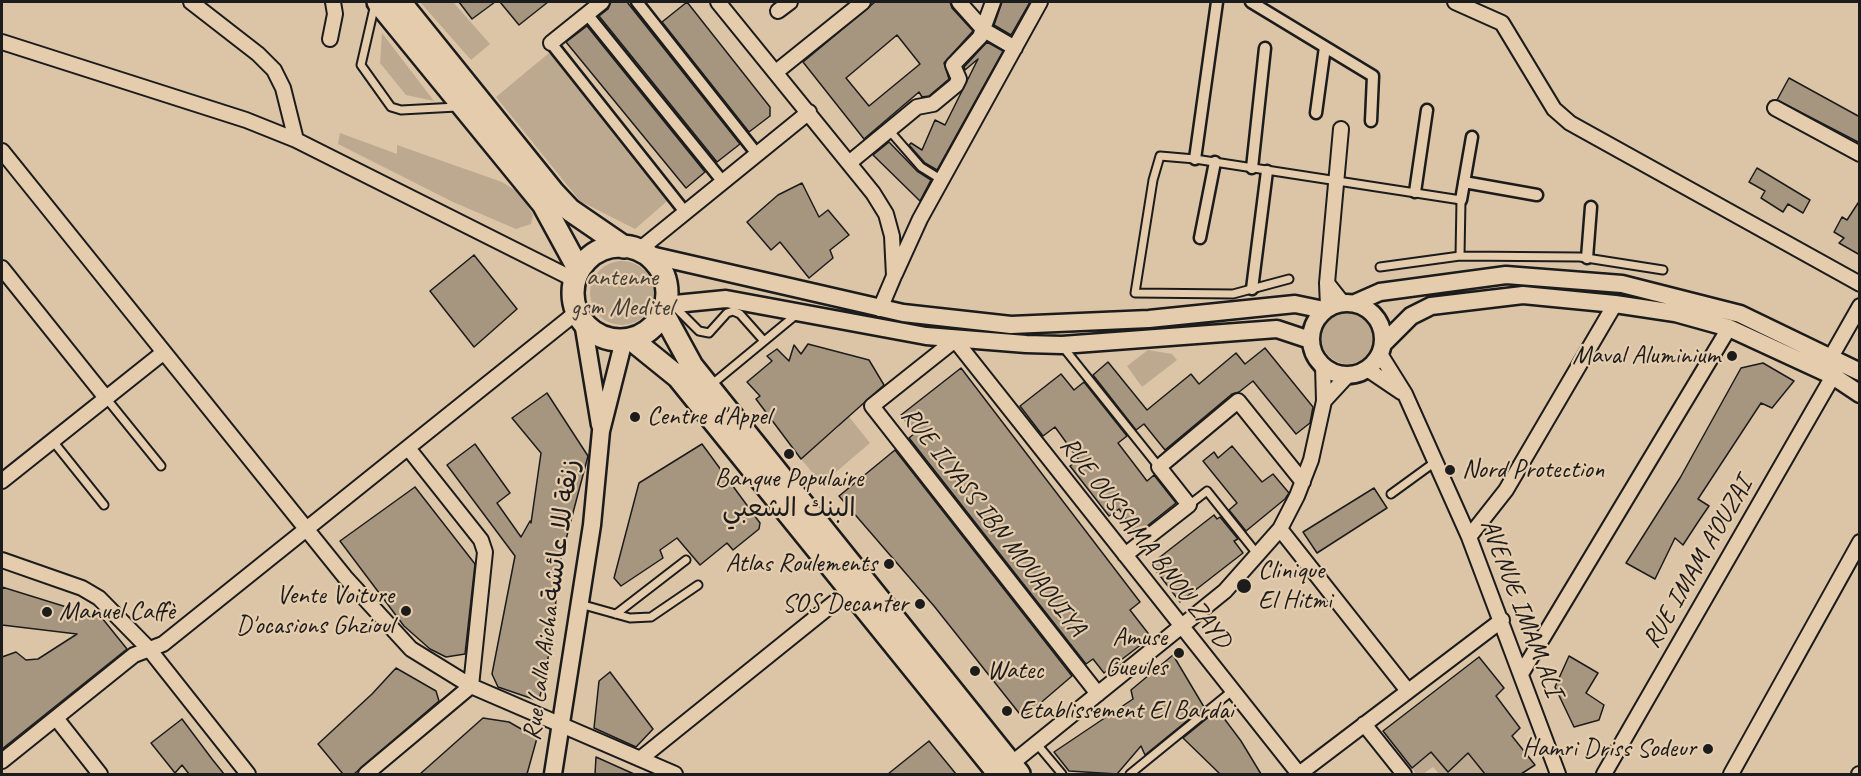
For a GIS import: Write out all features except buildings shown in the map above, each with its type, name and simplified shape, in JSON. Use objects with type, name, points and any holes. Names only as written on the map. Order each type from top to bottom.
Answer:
[{"type":"main road","points":[[377,2],[543,204],[577,275]]},
{"type":"main road","points":[[400,2],[570,210],[636,250],[663,277],[667,307],[692,366],[1010,771]]},
{"type":"main road","points":[[636,250],[606,248],[591,256],[577,275],[573,300],[580,317],[599,336],[628,340],[678,377],[850,590],[1010,771]]},
{"type":"main road","points":[[628,340],[653,326],[667,307]]},
{"type":"street","points":[[191,2],[222,23],[274,70],[283,88],[296,140]]},
{"type":"street","points":[[330,39],[335,14],[333,2]]},
{"type":"street","points":[[602,2],[551,43],[685,212]]},
{"type":"street","points":[[637,2],[758,154]]},
{"type":"street","points":[[718,2],[873,193],[886,214],[892,236],[894,276]]},
{"type":"street","points":[[778,11],[790,2]]},
{"type":"street","points":[[776,72],[863,2]]},
{"type":"street","points":[[959,2],[984,30],[1015,48]]},
{"type":"street","points":[[849,163],[887,129],[917,107],[933,104],[956,85],[958,79],[953,64],[984,30],[984,22],[993,2]]},
{"type":"street","points":[[880,309],[942,180],[1040,2]]},
{"type":"street","points":[[1195,159],[1217,2]]},
{"type":"street","points":[[1251,2],[1373,76],[1371,121]]},
{"type":"street","points":[[1455,2],[1502,23],[1554,109],[1569,123],[1860,284]]},
{"type":"street","points":[[587,14],[723,182]]},
{"type":"street","points":[[2,42],[236,116],[296,140],[577,275]]},
{"type":"street","points":[[1316,113],[1325,46]]},
{"type":"street","points":[[1252,168],[1265,48]]},
{"type":"street","points":[[1775,108],[1860,154]]},
{"type":"street","points":[[1415,192],[1427,110]]},
{"type":"street","points":[[636,250],[808,112]]},
{"type":"street","points":[[1337,305],[1327,283],[1341,129]]},
{"type":"street","points":[[1461,200],[1472,137]]},
{"type":"street","points":[[2,151],[395,635],[427,661],[471,686],[561,727],[640,759],[667,773]]},
{"type":"street","points":[[1200,238],[1215,162]]},
{"type":"street","points":[[1252,289],[1267,171]]},
{"type":"street","points":[[1464,182],[1536,195]]},
{"type":"street","points":[[1587,258],[1591,207]]},
{"type":"street","points":[[636,250],[880,309],[954,320],[1011,325],[1149,319],[1295,304],[1337,305],[1373,314],[1380,323],[1381,349]]},
{"type":"street","points":[[2,268],[106,398]]},
{"type":"street","points":[[1860,372],[1740,314],[1622,284],[1506,275],[1389,291],[1337,305],[1311,328],[1310,339],[1316,358],[1323,366],[1339,374],[1348,375],[1367,369],[1381,349],[1411,316],[1431,306],[1523,295],[1615,304],[1675,313],[1729,328],[1833,376],[1860,394]]},
{"type":"street","points":[[1469,537],[1506,489],[1615,304]]},
{"type":"street","points":[[667,307],[726,306],[799,313],[955,340],[1062,345],[1277,329],[1310,339]]},
{"type":"street","points":[[1831,357],[1860,306]]},
{"type":"street","points":[[2,762],[134,655],[163,644],[408,448],[580,317]]},
{"type":"street","name":"Rue Lalla Aicha زنقة للا عائشة","points":[[580,317],[601,431]]},
{"type":"street","points":[[1521,674],[1729,328]]},
{"type":"street","name":"Rue Lalla Aicha زنقة للا عائشة","points":[[554,774],[592,525],[601,431],[628,340]]},
{"type":"street","name":"RUE OUSSAMA BNOU ZAYD","points":[[955,340],[1299,774]]},
{"type":"street","name":"RUE ILYASS IBN MOUAOUIYA","points":[[955,340],[872,406],[1098,694]]},
{"type":"street","name":"AVENUE IMAM ALI","points":[[1381,349],[1406,394],[1469,537],[1560,773]]},
{"type":"street","points":[[2,479],[164,352]]},
{"type":"street","points":[[1010,771],[1036,743],[1225,591],[1280,529],[1311,460],[1324,401],[1323,366]]},
{"type":"street","points":[[1367,369],[1406,394]]},
{"type":"street","points":[[1324,401],[1348,375]]},
{"type":"street","name":"RUE IMAM A'OUZAI","points":[[1604,774],[1833,376]]},
{"type":"street","points":[[1125,555],[1189,505],[1159,467],[1238,401],[1303,482]]},
{"type":"street","points":[[366,774],[471,686],[485,552],[481,540],[408,448]]},
{"type":"street","points":[[1280,529],[1408,690]]},
{"type":"street","points":[[1731,774],[1860,542]]},
{"type":"street","points":[[2,560],[73,584],[99,598],[149,649],[247,774]]},
{"type":"street","points":[[640,759],[850,590]]},
{"type":"street","points":[[1299,774],[1502,620]]},
{"type":"street","points":[[56,718],[100,774]]},
{"type":"street","points":[[1364,724],[1404,774]]},
{"type":"lane","points":[[377,2],[362,64],[391,106],[401,110],[463,107]]},
{"type":"lane","points":[[887,129],[921,167],[942,180]]},
{"type":"lane","points":[[1289,279],[1233,294],[1138,294],[1134,290],[1157,160],[1163,155],[1195,159],[1461,200],[1460,256]]},
{"type":"lane","points":[[1380,267],[1460,256],[1587,258],[1663,270]]},
{"type":"lane","points":[[667,307],[699,331],[709,333],[726,306],[740,314],[764,341]]},
{"type":"lane","points":[[709,386],[799,313]]},
{"type":"lane","points":[[1062,345],[1159,467]]},
{"type":"lane","points":[[106,398],[161,466]]},
{"type":"lane","points":[[52,440],[104,505]]},
{"type":"lane","points":[[1391,494],[1435,462]]},
{"type":"lane","points":[[1189,505],[1207,491],[1258,555]]},
{"type":"lane","points":[[616,614],[686,560]]},
{"type":"lane","points":[[580,604],[630,618],[651,617],[698,585]]},
{"type":"lane","points":[[1130,774],[1232,691]]},
{"type":"lane","points":[[1036,743],[1062,774]]},
{"type":"green space","points":[[420,2],[453,2],[490,44],[471,60]]},
{"type":"green space","points":[[382,33],[434,101],[406,95],[380,63]]},
{"type":"green space","points":[[555,48],[673,196],[635,229],[580,201],[496,97]]},
{"type":"green space","points":[[340,133],[397,154],[397,145],[502,182],[521,194],[533,215],[531,224],[516,229],[453,202],[338,144]]},
{"type":"green space","name":"antenne gsm Meditel","points":[[622,261],[634,263],[645,270],[652,281],[654,293],[652,305],[645,316],[634,323],[622,325],[610,323],[599,316],[592,305],[590,293],[592,281],[599,270],[610,263]]},
{"type":"green space","points":[[1343,310],[1353,310],[1363,314],[1371,322],[1375,337],[1371,352],[1363,360],[1353,364],[1343,364],[1333,360],[1325,352],[1321,342],[1321,332],[1325,322],[1333,314]]},
{"type":"green space","points":[[1148,350],[1172,354],[1177,360],[1142,387],[1127,366]]},
{"type":"green space","points":[[834,398],[870,443],[822,484],[801,459],[839,427],[823,408]]},
{"type":"green space","points":[[1431,752],[1467,754],[1485,774],[1439,774],[1433,767],[1423,774],[1416,774],[1412,768]]},
{"type":"place","name":"Maval Aluminium","points":[[1732,356]]},
{"type":"place","name":"Centre d'Appel","points":[[635,417]]},
{"type":"place","name":"Banque Populaire البنك الشعبي","points":[[789,454]]},
{"type":"place","name":"Nord Protection","points":[[1450,470]]},
{"type":"place","name":"Atlas Roulements","points":[[889,564]]},
{"type":"place","name":"Clinique El Hitmi","points":[[1244,586]]},
{"type":"place","name":"SOS Decanter","points":[[920,604]]},
{"type":"place","name":"Vente Voiture D'ocasions Ghzioul","points":[[406,611]]},
{"type":"place","name":"Manuel Caffè","points":[[47,612]]},
{"type":"place","name":"Amuse Gueules","points":[[1179,653]]},
{"type":"place","name":"Watec","points":[[975,671]]},
{"type":"place","name":"Etablissement El Bardai","points":[[1007,711]]},
{"type":"place","name":"Hamri Driss Sodeur","points":[[1708,749]]}]
